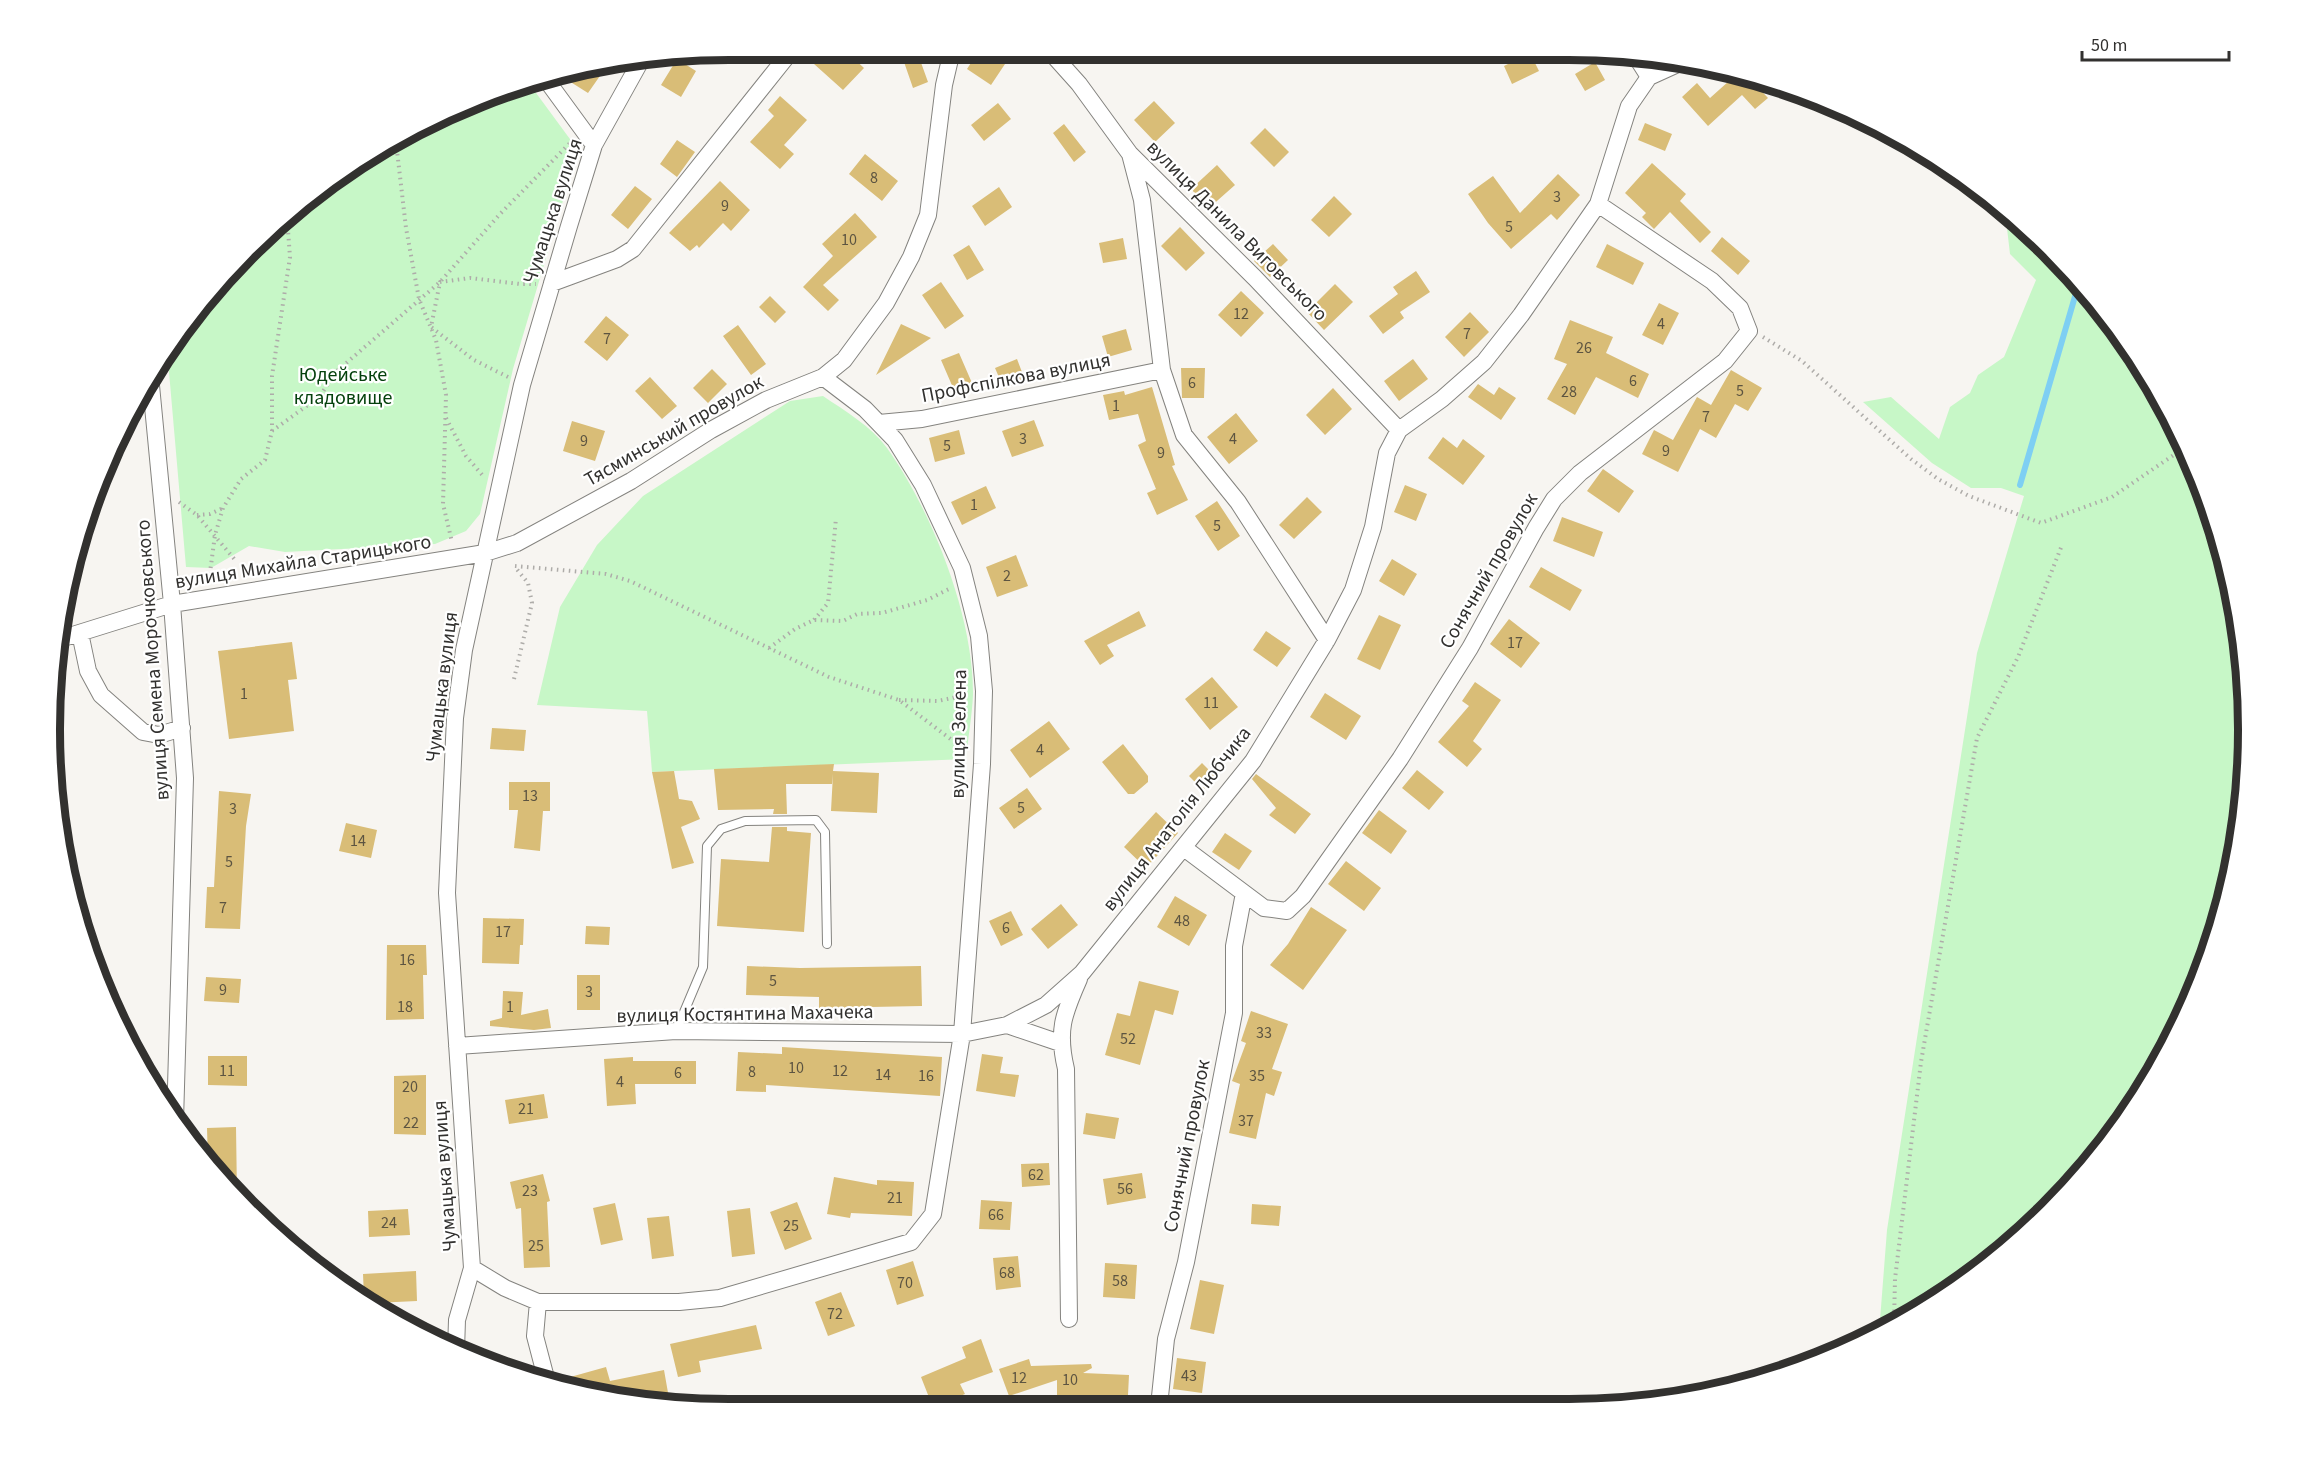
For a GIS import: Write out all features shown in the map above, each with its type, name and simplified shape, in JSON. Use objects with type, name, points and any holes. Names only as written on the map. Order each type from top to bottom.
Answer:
[{"type":"street","points":[[552,283],[616,259],[633,249],[784,60]]},
{"type":"street","name":"Тясминський провулок","points":[[485,553],[517,543],[631,481],[711,430],[766,400],[823,377],[844,360],[886,303],[911,257],[928,215],[944,85],[950,60]]},
{"type":"street","name":"вулиця Данила Виговського","points":[[1057,60],[1085,92],[1130,154],[1255,278],[1399,430]]},
{"type":"street","points":[[1641,64],[1649,77],[1669,68]]},
{"type":"street","name":"Чумацька вулиця","points":[[456,1340],[457,1320],[472,1268],[447,893],[455,718],[464,650],[522,385],[552,283],[594,145],[637,67]]},
{"type":"street","name":"вулиця Анатолія Любчика","points":[[962,1034],[1007,1025],[1046,1005],[1082,973],[1253,761],[1327,640],[1353,590],[1373,527],[1387,453],[1399,430],[1442,399],[1484,362],[1521,315],[1598,204],[1629,106],[1649,77]]},
{"type":"street","points":[[550,85],[594,145]]},
{"type":"street","points":[[1130,154],[1142,200],[1162,370],[1184,435],[1238,502],[1327,640]]},
{"type":"street","points":[[1598,204],[1712,281],[1740,308],[1749,331]]},
{"type":"street","name":"Сонячний провулок","points":[[1184,848],[1264,908],[1287,911],[1304,896],[1400,759],[1438,699],[1470,648],[1554,499],[1580,473],[1725,361],[1749,331]]},
{"type":"street","name":"Профспілкова вулиця","points":[[879,423],[922,419],[1162,370]]},
{"type":"street","name":"вулиця Зелена","points":[[823,377],[879,423],[895,440],[923,485],[962,568],[979,636],[984,692],[982,764],[962,1034]]},
{"type":"street","name":"вулиця Семена Морочковського","points":[[152,392],[172,604],[185,778],[175,1105]]},
{"type":"street","name":"вулиця Михайла Старицького","points":[[67,637],[172,604],[485,553]]},
{"type":"street","points":[[80,633],[88,671],[101,695],[143,732],[159,735],[182,729]]},
{"type":"street","name":"Сонячний провулок","points":[[1160,1399],[1166,1339],[1186,1262],[1234,1013],[1234,946],[1244,892]]},
{"type":"street","name":"вулиця Анатолія Любчика","points":[[1069,1319],[1066,1069],[1060,1043],[1063,1016],[1082,973]]},
{"type":"street","points":[[1007,1025],[1060,1043]]},
{"type":"street","name":"вулиця Костянтина Махачека","points":[[457,1046],[676,1031],[962,1034]]},
{"type":"street","points":[[472,1268],[505,1288],[538,1302],[679,1302],[720,1298],[911,1242],[933,1214],[962,1034]]},
{"type":"street","points":[[538,1302],[535,1336],[545,1372]]},
{"type":"lane","points":[[676,1031],[703,967],[707,846],[721,829],[745,821],[816,820],[825,832],[827,944]]},
{"type":"path","points":[[272,431],[320,398],[337,371],[440,282],[500,214],[583,130]]},
{"type":"path","points":[[397,149],[406,228],[419,299],[436,340],[446,395],[443,504],[453,546]]},
{"type":"path","points":[[209,580],[214,535],[223,508],[241,479],[265,460],[272,431],[272,376],[290,257],[288,226]]},
{"type":"path","points":[[440,282],[470,278],[520,284],[552,283]]},
{"type":"path","points":[[431,327],[440,282]]},
{"type":"path","points":[[431,327],[474,360],[522,385]]},
{"type":"path","points":[[1749,331],[1773,342],[1802,361],[1911,459],[1938,479],[1969,496],[2041,523],[2112,498],[2178,452]]},
{"type":"path","points":[[445,417],[466,456],[481,471],[497,503]]},
{"type":"path","points":[[175,499],[196,515],[236,561]]},
{"type":"path","points":[[196,515],[210,514],[223,508]]},
{"type":"path","points":[[814,621],[828,603],[836,518]]},
{"type":"path","points":[[1894,1314],[1894,1279],[1921,1062],[1977,738],[2018,657],[2062,545]]},
{"type":"path","points":[[485,553],[515,566],[606,574],[630,581],[650,593],[829,677],[899,700],[938,701],[984,692]]},
{"type":"path","points":[[514,679],[532,603],[528,583],[515,566]]},
{"type":"path","points":[[769,648],[795,629],[814,621],[843,621],[857,614],[882,613],[927,600],[965,581]]},
{"type":"path","points":[[899,700],[982,764]]},
{"type":"green space","name":"Юдейське кладовище","points":[[534,90],[578,150],[513,369],[480,514],[466,531],[435,544],[285,552],[249,546],[211,568],[186,567],[168,365],[198,322],[256,256],[288,226],[358,173],[433,129],[473,111]]},
{"type":"green space","points":[[2006,223],[2042,256],[2100,322],[2148,395],[2187,473],[2215,556],[2232,642],[2237,686],[2238,730],[2237,773],[2232,817],[2215,903],[2187,986],[2148,1064],[2100,1137],[2042,1203],[2010,1233],[1940,1286],[1880,1322],[1887,1230],[1977,653],[2024,496],[2001,488],[1971,488],[1932,463],[1863,402],[1891,397],[1939,439],[1950,407],[1970,393],[1978,375],[2004,357],[2036,280],[2010,254]]},
{"type":"green space","points":[[823,396],[866,426],[887,448],[920,502],[947,566],[966,632],[971,665],[973,695],[966,759],[652,772],[647,711],[537,705],[560,607],[597,545],[643,496],[790,401]]},
{"type":"building","points":[[810,60],[855,60],[864,68],[843,90]]},
{"type":"building","points":[[920,60],[928,82],[913,88],[904,62]]},
{"type":"building","points":[[973,60],[1008,60],[991,85],[967,69]]},
{"type":"building","points":[[1516,60],[1534,60],[1539,71],[1512,84],[1504,66]]},
{"type":"building","points":[[675,62],[681,62],[696,71],[681,97],[661,85]]},
{"type":"building","points":[[1595,62],[1605,80],[1585,91],[1575,74]]},
{"type":"building","points":[[602,72],[588,93],[570,80]]},
{"type":"building","points":[[1729,81],[1759,88],[1768,98],[1755,109],[1742,95],[1708,126],[1682,97],[1697,83],[1710,98]]},
{"type":"building","points":[[780,96],[807,120],[784,145],[794,154],[780,169],[750,142],[774,116],[768,110]]},
{"type":"building","points":[[1154,101],[1175,123],[1155,142],[1134,120]]},
{"type":"building","points":[[998,103],[1011,119],[984,141],[971,125]]},
{"type":"building","points":[[1645,123],[1672,134],[1665,151],[1638,140]]},
{"type":"building","points":[[1064,124],[1086,152],[1074,162],[1053,133]]},
{"type":"building","points":[[1265,128],[1289,152],[1274,167],[1250,143]]},
{"type":"building","points":[[677,140],[695,152],[677,177],[660,164]]},
{"type":"building","points":[[865,154],[898,181],[882,201],[849,174]]},
{"type":"building","points":[[1652,163],[1686,194],[1680,201],[1711,232],[1700,243],[1670,212],[1654,229],[1642,217],[1646,213],[1625,193]]},
{"type":"building","points":[[1217,165],[1235,185],[1209,208],[1191,189]]},
{"type":"building","points":[[1558,174],[1580,195],[1557,220],[1551,214],[1511,249],[1488,223],[1468,194],[1493,176],[1520,213]]},
{"type":"building","points":[[720,181],[750,210],[731,231],[723,223],[699,248],[697,245],[690,251],[669,233]]},
{"type":"building","points":[[635,186],[652,199],[628,229],[611,215]]},
{"type":"building","points":[[999,187],[1012,207],[985,226],[972,206]]},
{"type":"building","points":[[1334,196],[1352,214],[1329,237],[1311,220]]},
{"type":"building","points":[[855,213],[877,237],[823,285],[839,300],[828,311],[803,287],[833,256],[822,244]]},
{"type":"building","points":[[1180,227],[1205,253],[1186,271],[1161,246]]},
{"type":"building","points":[[1722,237],[1750,261],[1738,275],[1711,251]]},
{"type":"building","points":[[1123,238],[1127,259],[1103,263],[1099,243]]},
{"type":"building","points":[[1273,244],[1288,260],[1270,277],[1254,261]]},
{"type":"building","points":[[1607,244],[1644,263],[1633,285],[1596,267]]},
{"type":"building","points":[[969,245],[984,270],[967,280],[953,255]]},
{"type":"building","points":[[1416,271],[1430,292],[1400,312],[1404,318],[1383,334],[1369,316],[1398,294],[1393,287]]},
{"type":"building","points":[[941,282],[964,316],[945,329],[922,295]]},
{"type":"building","points":[[1335,284],[1353,302],[1324,330],[1307,312]]},
{"type":"building","points":[[1241,291],[1264,313],[1241,337],[1218,315]]},
{"type":"building","points":[[770,296],[786,312],[775,323],[759,307]]},
{"type":"building","points":[[1659,303],[1679,313],[1663,345],[1642,335]]},
{"type":"building","points":[[1470,312],[1489,332],[1464,357],[1445,337]]},
{"type":"building","points":[[606,316],[629,335],[607,361],[584,342]]},
{"type":"building","points":[[1570,320],[1613,337],[1606,353],[1649,374],[1638,398],[1596,377],[1575,415],[1547,399],[1567,364],[1554,359]]},
{"type":"building","points":[[901,324],[931,338],[876,375]]},
{"type":"building","points":[[738,325],[766,364],[751,375],[723,336]]},
{"type":"building","points":[[1126,329],[1132,350],[1108,357],[1102,336]]},
{"type":"building","points":[[959,353],[972,383],[954,390],[941,360]]},
{"type":"building","points":[[1017,359],[1025,380],[1004,389],[995,368]]},
{"type":"building","points":[[1413,359],[1428,379],[1399,401],[1384,381]]},
{"type":"building","points":[[1181,368],[1205,368],[1204,398],[1182,398]]},
{"type":"building","points":[[712,369],[727,384],[708,403],[693,388]]},
{"type":"building","points":[[1731,370],[1762,388],[1748,411],[1735,404],[1716,438],[1700,429],[1678,472],[1642,454],[1654,430],[1673,440],[1697,397],[1711,405]]},
{"type":"building","points":[[650,377],[677,406],[662,419],[635,391]]},
{"type":"building","points":[[1478,384],[1494,395],[1499,387],[1516,398],[1501,420],[1468,397]]},
{"type":"building","points":[[1152,387],[1175,465],[1172,466],[1188,500],[1157,515],[1147,493],[1156,489],[1138,445],[1146,441],[1138,414],[1109,420],[1103,395],[1124,391],[1125,395]]},
{"type":"building","points":[[1333,388],[1352,409],[1325,435],[1306,415]]},
{"type":"building","points":[[1236,413],[1258,441],[1229,464],[1207,437]]},
{"type":"building","points":[[1034,420],[1044,446],[1012,457],[1002,431]]},
{"type":"building","points":[[572,421],[605,431],[595,461],[563,451]]},
{"type":"building","points":[[959,430],[965,454],[935,462],[929,438]]},
{"type":"building","points":[[1443,437],[1457,448],[1463,439],[1485,456],[1463,485],[1428,458]]},
{"type":"building","points":[[1603,469],[1634,491],[1619,513],[1587,491]]},
{"type":"building","points":[[1405,485],[1427,494],[1416,521],[1394,512]]},
{"type":"building","points":[[986,486],[996,508],[962,525],[951,502]]},
{"type":"building","points":[[1307,497],[1322,512],[1294,539],[1279,525]]},
{"type":"building","points":[[1217,501],[1240,536],[1218,551],[1195,516]]},
{"type":"building","points":[[1562,517],[1603,532],[1594,557],[1553,541]]},
{"type":"building","points":[[1016,555],[1028,586],[997,597],[986,567]]},
{"type":"building","points":[[1392,559],[1417,574],[1404,596],[1379,581]]},
{"type":"building","points":[[1541,567],[1582,590],[1570,611],[1529,587]]},
{"type":"building","points":[[1139,611],[1146,626],[1107,645],[1114,656],[1100,665],[1084,641]]},
{"type":"building","points":[[1379,615],[1401,625],[1380,670],[1357,659]]},
{"type":"building","points":[[1509,619],[1540,643],[1521,668],[1490,644]]},
{"type":"building","points":[[1266,631],[1291,648],[1277,667],[1253,650]]},
{"type":"building","points":[[292,642],[297,679],[288,680],[294,731],[229,739],[218,651]]},
{"type":"building","points":[[1212,677],[1238,707],[1210,730],[1185,699]]},
{"type":"building","points":[[1475,682],[1501,700],[1473,741],[1482,749],[1467,767],[1438,742],[1469,706],[1462,701]]},
{"type":"building","points":[[1325,693],[1361,716],[1346,740],[1310,717]]},
{"type":"building","points":[[1049,721],[1070,749],[1030,778],[1010,750]]},
{"type":"building","points":[[492,728],[526,730],[524,751],[490,749]]},
{"type":"building","points":[[1123,744],[1148,776],[1148,782],[1134,794],[1128,794],[1102,762]]},
{"type":"building","points":[[1202,763],[1216,777],[1203,790],[1189,776]]},
{"type":"building","points":[[834,764],[833,771],[879,773],[877,813],[831,811],[833,774],[832,784],[786,784],[787,814],[773,814],[774,809],[718,810],[714,769]]},
{"type":"building","points":[[1417,770],[1444,792],[1429,810],[1402,788]]},
{"type":"building","points":[[674,771],[679,799],[692,801],[700,819],[681,827],[694,863],[672,869],[652,772]]},
{"type":"building","points":[[1256,774],[1311,814],[1295,834],[1269,815],[1276,808],[1252,779]]},
{"type":"building","points":[[509,782],[550,782],[550,811],[543,811],[540,851],[514,848],[518,810],[509,810]]},
{"type":"building","points":[[1027,788],[1042,809],[1014,829],[999,808]]},
{"type":"building","points":[[219,791],[251,794],[246,826],[240,929],[205,928],[207,887],[214,887]]},
{"type":"building","points":[[1379,810],[1407,831],[1391,854],[1362,833]]},
{"type":"building","points":[[1156,812],[1178,833],[1146,868],[1124,847]]},
{"type":"building","points":[[346,823],[377,830],[371,858],[339,851]]},
{"type":"building","points":[[772,827],[787,827],[787,831],[811,833],[804,932],[717,926],[721,859],[769,862]]},
{"type":"building","points":[[1225,833],[1252,851],[1239,870],[1212,852]]},
{"type":"building","points":[[1346,861],[1381,888],[1364,911],[1328,884]]},
{"type":"building","points":[[1175,896],[1207,915],[1189,946],[1157,927]]},
{"type":"building","points":[[1061,904],[1078,925],[1048,949],[1031,929]]},
{"type":"building","points":[[1311,907],[1347,930],[1303,990],[1270,965],[1288,944]]},
{"type":"building","points":[[1011,911],[1023,935],[1001,946],[989,921]]},
{"type":"building","points":[[483,918],[524,919],[523,945],[520,945],[519,964],[482,963]]},
{"type":"building","points":[[586,926],[610,927],[609,945],[585,944]]},
{"type":"building","points":[[387,945],[426,945],[427,975],[423,975],[424,1019],[386,1020]]},
{"type":"building","points":[[747,966],[800,968],[921,966],[922,1006],[819,1008],[819,997],[746,995]]},
{"type":"building","points":[[577,975],[600,975],[600,1010],[577,1010]]},
{"type":"building","points":[[206,977],[241,979],[239,1003],[204,1001]]},
{"type":"building","points":[[1139,981],[1179,991],[1173,1015],[1155,1010],[1140,1065],[1105,1055],[1117,1013],[1130,1016]]},
{"type":"building","points":[[503,991],[523,992],[521,1015],[548,1009],[551,1028],[534,1030],[490,1026],[490,1021],[502,1018]]},
{"type":"building","points":[[1251,1011],[1288,1024],[1272,1069],[1282,1072],[1274,1096],[1266,1093],[1256,1139],[1229,1133],[1240,1084],[1232,1081],[1246,1043],[1241,1041]]},
{"type":"building","points":[[782,1047],[942,1057],[940,1096],[766,1085],[766,1092],[736,1091],[738,1052],[782,1054]]},
{"type":"building","points":[[982,1054],[1003,1057],[1000,1073],[1019,1075],[1015,1097],[976,1091]]},
{"type":"building","points":[[208,1056],[247,1056],[247,1086],[208,1085]]},
{"type":"building","points":[[633,1057],[633,1061],[696,1061],[696,1084],[635,1084],[636,1104],[607,1106],[604,1059]]},
{"type":"building","points":[[426,1075],[426,1135],[394,1134],[394,1076]]},
{"type":"building","points":[[544,1094],[548,1118],[509,1124],[505,1100]]},
{"type":"building","points":[[1086,1113],[1119,1118],[1115,1139],[1083,1134]]},
{"type":"building","points":[[236,1127],[237,1183],[208,1149],[207,1128]]},
{"type":"building","points":[[1049,1163],[1050,1185],[1022,1187],[1021,1164]]},
{"type":"building","points":[[1142,1173],[1146,1198],[1107,1205],[1103,1179]]},
{"type":"building","points":[[543,1174],[550,1201],[547,1202],[550,1267],[524,1268],[521,1208],[516,1209],[510,1182]]},
{"type":"building","points":[[834,1177],[877,1185],[877,1180],[914,1182],[912,1216],[851,1213],[850,1218],[827,1214]]},
{"type":"building","points":[[981,1200],[1012,1202],[1010,1230],[979,1229]]},
{"type":"building","points":[[797,1202],[812,1239],[785,1250],[770,1212]]},
{"type":"building","points":[[615,1203],[623,1240],[601,1245],[593,1208]]},
{"type":"building","points":[[1252,1204],[1281,1206],[1279,1226],[1251,1224]]},
{"type":"building","points":[[750,1208],[755,1254],[732,1257],[727,1211]]},
{"type":"building","points":[[408,1209],[410,1235],[369,1237],[368,1211]]},
{"type":"building","points":[[669,1216],[674,1256],[652,1259],[647,1218]]},
{"type":"building","points":[[1018,1256],[1021,1287],[996,1290],[993,1258]]},
{"type":"building","points":[[913,1261],[924,1296],[897,1305],[886,1270]]},
{"type":"building","points":[[1105,1263],[1137,1265],[1135,1299],[1103,1297]]},
{"type":"building","points":[[416,1271],[417,1301],[385,1303],[364,1290],[363,1274]]},
{"type":"building","points":[[1200,1280],[1224,1285],[1214,1334],[1190,1329]]},
{"type":"building","points":[[841,1292],[855,1326],[828,1336],[815,1302]]},
{"type":"building","points":[[756,1325],[762,1349],[699,1361],[701,1372],[678,1377],[670,1344]]},
{"type":"building","points":[[981,1339],[993,1372],[960,1384],[965,1394],[953,1399],[930,1399],[921,1377],[966,1358],[962,1347]]},
{"type":"building","points":[[1177,1358],[1206,1362],[1202,1393],[1173,1389]]},
{"type":"building","points":[[1029,1359],[1031,1366],[1091,1364],[1092,1368],[1083,1373],[1129,1375],[1128,1395],[1057,1395],[1057,1380],[1009,1396],[999,1369]]},
{"type":"building","points":[[606,1367],[610,1381],[664,1370],[669,1396],[599,1386],[566,1378]]},
{"type":"waterway","points":[[2020,485],[2076,293]]}]
